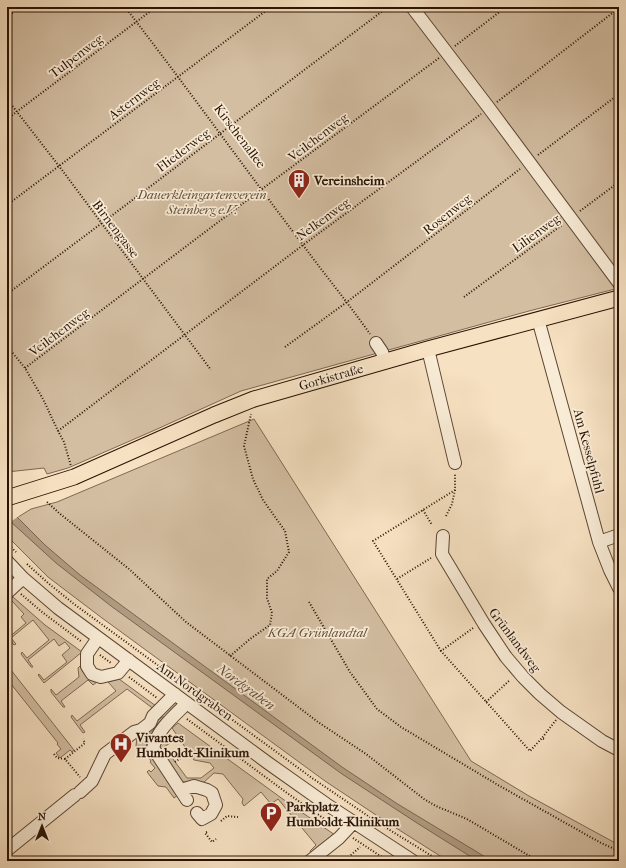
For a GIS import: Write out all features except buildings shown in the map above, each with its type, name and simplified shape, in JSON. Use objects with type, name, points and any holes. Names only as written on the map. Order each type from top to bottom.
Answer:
[{"type":"main road","name":"Gorkistraße","points":[[9,494],[52,484],[74,477],[195,423],[254,399],[428,349],[619,298]]},
{"type":"street","points":[[412,7],[619,283]]},
{"type":"street","name":"Am Kesselpfuhl","points":[[538,319],[599,542],[619,588]]},
{"type":"street","points":[[376,343],[382,352],[385,361]]},
{"type":"street","points":[[428,349],[455,463]]},
{"type":"street","points":[[599,542],[619,535]]},
{"type":"street","name":"Grünlandweg","points":[[442,536],[442,554],[484,624],[506,657],[523,678],[561,712],[602,741],[619,750]]},
{"type":"street","name":"Am Nordgraben","points":[[12,557],[24,578],[58,608],[268,763],[326,804],[413,861]]},
{"type":"street","points":[[7,593],[24,578]]},
{"type":"street","points":[[98,638],[87,654],[87,666],[92,674],[101,677],[118,673],[129,660]]},
{"type":"street","points":[[7,850],[92,781],[105,754],[134,732],[137,726],[146,718],[153,716],[175,694]]},
{"type":"street","points":[[187,703],[160,732],[154,741],[153,748],[184,795],[194,786],[212,793],[216,805],[211,814],[202,819],[197,813]]},
{"type":"street","points":[[310,861],[339,838],[354,822]]},
{"type":"path","points":[[7,17],[20,7]]},
{"type":"path","name":"Kirschenallee","points":[[125,7],[347,302],[376,343]]},
{"type":"path","name":"Tulpenweg","points":[[7,119],[156,7]]},
{"type":"path","name":"Asternweg","points":[[7,205],[271,7]]},
{"type":"path","name":"Fliederweg","points":[[7,294],[388,7]]},
{"type":"path","name":"Veilchenweg","points":[[25,368],[506,7]]},
{"type":"path","name":"Nelkenweg","points":[[58,431],[303,245],[489,108],[619,8]]},
{"type":"path","name":"Rosenweg","points":[[285,347],[347,302],[619,94]]},
{"type":"path","name":"Birnengasse","points":[[7,99],[59,166],[211,370]]},
{"type":"path","name":"Lilienweg","points":[[464,297],[619,182]]},
{"type":"path","points":[[7,346],[25,368],[43,399],[64,442],[74,477]]},
{"type":"path","points":[[230,656],[270,625],[272,613],[267,598],[267,580],[277,571],[289,552],[285,531],[263,500],[252,479],[244,446],[254,399]]},
{"type":"path","points":[[446,516],[452,504],[455,490],[455,463]]},
{"type":"path","points":[[455,490],[373,541],[441,651],[530,751],[543,738],[558,717]]},
{"type":"path","points":[[47,502],[129,569],[186,622],[318,722],[366,754],[424,799],[436,806],[467,819],[538,861]]},
{"type":"path","points":[[423,510],[432,525]]},
{"type":"path","points":[[7,544],[12,557]]},
{"type":"path","points":[[397,579],[435,555]]},
{"type":"path","points":[[25,562],[74,604],[312,778],[380,824],[440,861]]},
{"type":"path","points":[[309,602],[350,672],[377,709],[401,727],[498,785],[601,843],[619,851]]},
{"type":"path","points":[[441,651],[478,625]]},
{"type":"path","points":[[486,702],[510,680]]},
{"type":"path","points":[[54,754],[57,758],[66,759],[86,743],[83,739]]},
{"type":"path","points":[[175,763],[185,755]]},
{"type":"path","points":[[66,759],[81,791]]},
{"type":"path","points":[[217,824],[227,816],[238,817]]},
{"type":"path","points":[[207,832],[205,833],[212,842],[216,839]]},
{"type":"path","points":[[344,861],[360,847]]},
{"type":"green space","name":"Dauerkleingartenverein Steinberg e.V.","points":[[7,7],[619,7],[619,288],[529,311],[241,391],[68,468],[47,474],[44,468],[7,472]]},
{"type":"green space","name":"KGA Grünlandtal","points":[[254,419],[471,761],[529,796],[619,845],[619,861],[448,861],[325,781],[102,618],[48,577],[7,536],[7,524],[31,509],[57,502]]},
{"type":"green space","points":[[13,597],[45,625],[82,652],[44,683],[38,675],[39,674],[44,680],[67,662],[62,655],[70,648],[65,642],[59,646],[54,639],[28,660],[33,667],[31,667],[21,654],[22,652],[27,658],[49,640],[33,620],[11,638],[16,644],[14,645],[8,638],[26,623],[21,617],[24,614],[12,601],[7,605],[7,602]]},
{"type":"green space","points":[[7,665],[74,750],[72,752],[70,750],[60,758],[56,753],[61,749],[57,744],[58,743],[7,679]]},
{"type":"green space","points":[[80,666],[89,678],[97,682],[93,685],[88,680],[61,701],[65,707],[63,707],[51,692],[51,689],[56,695],[79,677],[78,668]]},
{"type":"green space","points":[[119,679],[156,706],[153,708],[151,707],[127,689],[80,725],[85,732],[83,733],[71,717],[72,715],[77,721],[116,691],[108,682]]},
{"type":"green space","points":[[162,717],[165,718],[152,731],[148,738],[147,748],[178,795],[174,798],[166,787],[158,786],[147,772],[149,770],[151,772],[155,768],[145,752],[140,752],[136,746],[137,737]]},
{"type":"green space","points":[[178,723],[335,835],[311,853],[310,851],[316,845],[278,799],[271,804],[261,792],[244,806],[242,803],[243,799],[223,774],[214,773],[203,783],[183,782],[158,747],[164,735],[170,743],[164,747],[187,778],[201,778],[214,768],[210,763],[194,760],[172,728]]},
{"type":"shaded area","points":[[7,507],[45,545],[80,575],[342,767],[396,803],[492,861],[479,861],[468,855],[342,774],[111,606],[56,563],[11,522],[7,518]]},
{"type":"pier","points":[[7,505],[19,516],[9,523],[7,521]]},
{"type":"place","name":"Vereinsheim","points":[[299,200]]},
{"type":"place","name":"Vivantes Humboldt-Klinikum","points":[[121,764]]},
{"type":"place","name":"Parkplatz Humboldt-Klinikum","points":[[271,832]]},
{"type":"water label","name":"Nordgraben","points":[[246,687]]}]
